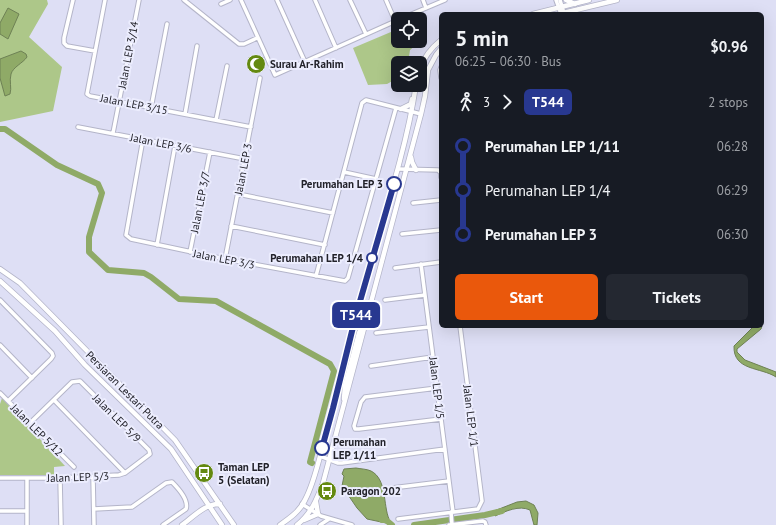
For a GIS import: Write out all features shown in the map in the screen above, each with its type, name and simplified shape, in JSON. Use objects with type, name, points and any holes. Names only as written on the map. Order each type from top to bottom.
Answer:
[{"type":"street","points":[[72,0],[64,43],[68,46],[95,51]]},
{"type":"street","name":"Jalan LEP 3/15","points":[[105,0],[87,94],[90,96],[251,127]]},
{"type":"street","name":"Jalan LEP 3/14","points":[[113,133],[139,0]]},
{"type":"street","points":[[184,0],[240,44],[244,44],[257,38]]},
{"type":"street","points":[[221,4],[230,0]]},
{"type":"street","points":[[241,0],[275,75],[391,23]]},
{"type":"street","points":[[277,0],[305,62]]},
{"type":"street","points":[[314,0],[336,48]]},
{"type":"street","points":[[350,0],[366,34]]},
{"type":"street","points":[[386,0],[393,12]]},
{"type":"street","points":[[423,0],[426,8]]},
{"type":"street","points":[[417,12],[445,0]]},
{"type":"street","points":[[556,0],[560,7]]},
{"type":"street","points":[[560,0],[561,12]]},
{"type":"street","points":[[566,0],[575,4]]},
{"type":"street","points":[[541,12],[589,0]]},
{"type":"street","points":[[565,12],[617,0]]},
{"type":"street","points":[[151,108],[167,24]]},
{"type":"street","points":[[426,56],[433,46],[439,42]]},
{"type":"street","points":[[185,114],[197,46]]},
{"type":"street","points":[[297,525],[302,521],[316,502],[329,460],[343,410],[345,386],[359,333],[366,320],[411,155],[421,114],[428,70],[439,51]]},
{"type":"street","points":[[216,120],[227,66]]},
{"type":"street","name":"Jalan LEP 3","points":[[225,259],[260,78]]},
{"type":"street","points":[[399,108],[410,104],[414,92]]},
{"type":"street","points":[[280,525],[294,515],[302,504],[312,485],[356,315],[398,169],[412,112],[415,92]]},
{"type":"street","points":[[316,276],[362,103],[366,100],[421,114]]},
{"type":"street","points":[[344,172],[376,179],[399,108]]},
{"type":"street","name":"Jalan LEP 3/6","points":[[78,127],[244,159]]},
{"type":"street","name":"Jalan LEP 3/3","points":[[143,139],[126,235],[131,240],[345,281],[348,278],[376,179]]},
{"type":"street","points":[[157,245],[175,146]]},
{"type":"street","name":"Jalan LEP 3/7","points":[[190,252],[210,152]]},
{"type":"street","points":[[411,155],[412,162],[416,170]]},
{"type":"street","points":[[398,169],[438,170],[439,172]]},
{"type":"street","points":[[238,194],[333,213]]},
{"type":"street","points":[[413,203],[439,200]]},
{"type":"street","points":[[231,226],[325,244]]},
{"type":"street","points":[[402,234],[439,230]]},
{"type":"street","points":[[395,268],[439,262]]},
{"type":"street","name":"Jalan LEP 1/5","points":[[421,264],[449,481],[452,524]]},
{"type":"street","name":"Persiaran Lestari Putra","points":[[0,269],[20,284],[175,440],[234,525]]},
{"type":"street","name":"Persiaran Lestari Putra","points":[[0,281],[55,331],[85,365],[171,449],[222,525]]},
{"type":"street","points":[[385,300],[425,295]]},
{"type":"street","points":[[0,300],[52,353],[53,356],[8,401]]},
{"type":"street","points":[[55,331],[60,324]]},
{"type":"street","points":[[376,333],[429,327]]},
{"type":"street","name":"Jalan LEP 1/1","points":[[452,513],[478,508],[482,501],[460,328]]},
{"type":"street","points":[[0,345],[32,378]]},
{"type":"street","points":[[371,366],[433,357]]},
{"type":"street","name":"Jalan LEP 5/9","points":[[54,400],[72,382],[80,381],[149,450],[149,455]]},
{"type":"street","points":[[437,388],[365,397],[362,399],[354,426],[355,429],[359,429],[441,419]]},
{"type":"street","name":"Jalan LEP 5/12","points":[[0,393],[74,467]]},
{"type":"street","points":[[30,423],[54,400],[125,473]]},
{"type":"street","points":[[320,456],[342,463],[445,450]]},
{"type":"street","name":"Jalan LEP 5/3","points":[[0,478],[60,478],[119,475],[125,473],[149,455]]},
{"type":"street","points":[[93,477],[94,525]]},
{"type":"street","points":[[27,478],[27,525]]},
{"type":"street","points":[[60,478],[61,525]]},
{"type":"street","points":[[392,488],[449,481]]},
{"type":"street","points":[[94,509],[132,507],[166,483],[170,482],[174,484],[187,504],[186,509],[163,525]]},
{"type":"street","points":[[316,502],[322,519],[320,525]]},
{"type":"street","points":[[182,525],[208,506],[220,504]]},
{"type":"street","points":[[302,504],[329,519],[352,525]]},
{"type":"street","points":[[0,511],[27,510]]},
{"type":"street","points":[[398,519],[452,513]]},
{"type":"street","points":[[302,521],[320,515]]},
{"type":"street","points":[[320,525],[329,519]]},
{"type":"street","points":[[452,524],[483,521],[486,525]]},
{"type":"shaded area","points":[[0,0],[47,0],[48,4],[29,37],[62,67],[53,111],[0,122]]},
{"type":"shaded area","points":[[8,8],[19,14],[8,39],[0,34],[0,23]]},
{"type":"shaded area","points":[[391,32],[391,48],[412,48],[410,50],[409,56],[391,56],[391,82],[387,84],[368,85],[353,48]]},
{"type":"shaded area","points":[[21,51],[26,54],[27,57],[12,72],[10,77],[10,94],[5,96],[0,78],[0,59]]},
{"type":"shaded area","points":[[752,328],[761,328],[737,349],[737,352],[745,360],[776,372],[776,377],[743,364],[738,360],[735,354],[734,346]]},
{"type":"shaded area","points":[[2,398],[65,466],[54,467],[54,475],[0,475],[0,404]]},
{"type":"shaded area","points":[[356,468],[371,471],[380,480],[389,519],[386,523],[367,519],[357,508],[342,486],[344,476],[342,474],[344,469]]},
{"type":"shaded area","points":[[526,501],[534,505],[538,513],[537,525],[534,525],[530,510],[526,509],[512,509],[495,516],[494,511],[517,502]]},
{"type":"waterway","points":[[0,129],[5,129],[57,165],[98,184],[102,193],[89,237],[89,252],[108,270],[144,273],[179,299],[216,301],[330,364],[334,371],[310,462],[312,463]]},
{"type":"waterway","points":[[414,525],[485,515],[502,511]]},
{"type":"waterway","points":[[382,520],[386,520],[392,525]]},
{"type":"bus line","name":"T544","points":[[322,448],[356,315],[394,184]]},
{"type":"place","name":"Surau Ar-Rahim","points":[[256,64]]},
{"type":"place","name":"Perumahan LEP 3","points":[[394,184]]},
{"type":"place","name":"Perumahan LEP 1/4","points":[[372,258]]},
{"type":"place","name":"Perumahan LEP 1/11","points":[[322,448]]},
{"type":"place","name":"Taman LEP 5 (Selatan)","points":[[204,473]]},
{"type":"place","name":"Paragon 202","points":[[327,491]]}]
